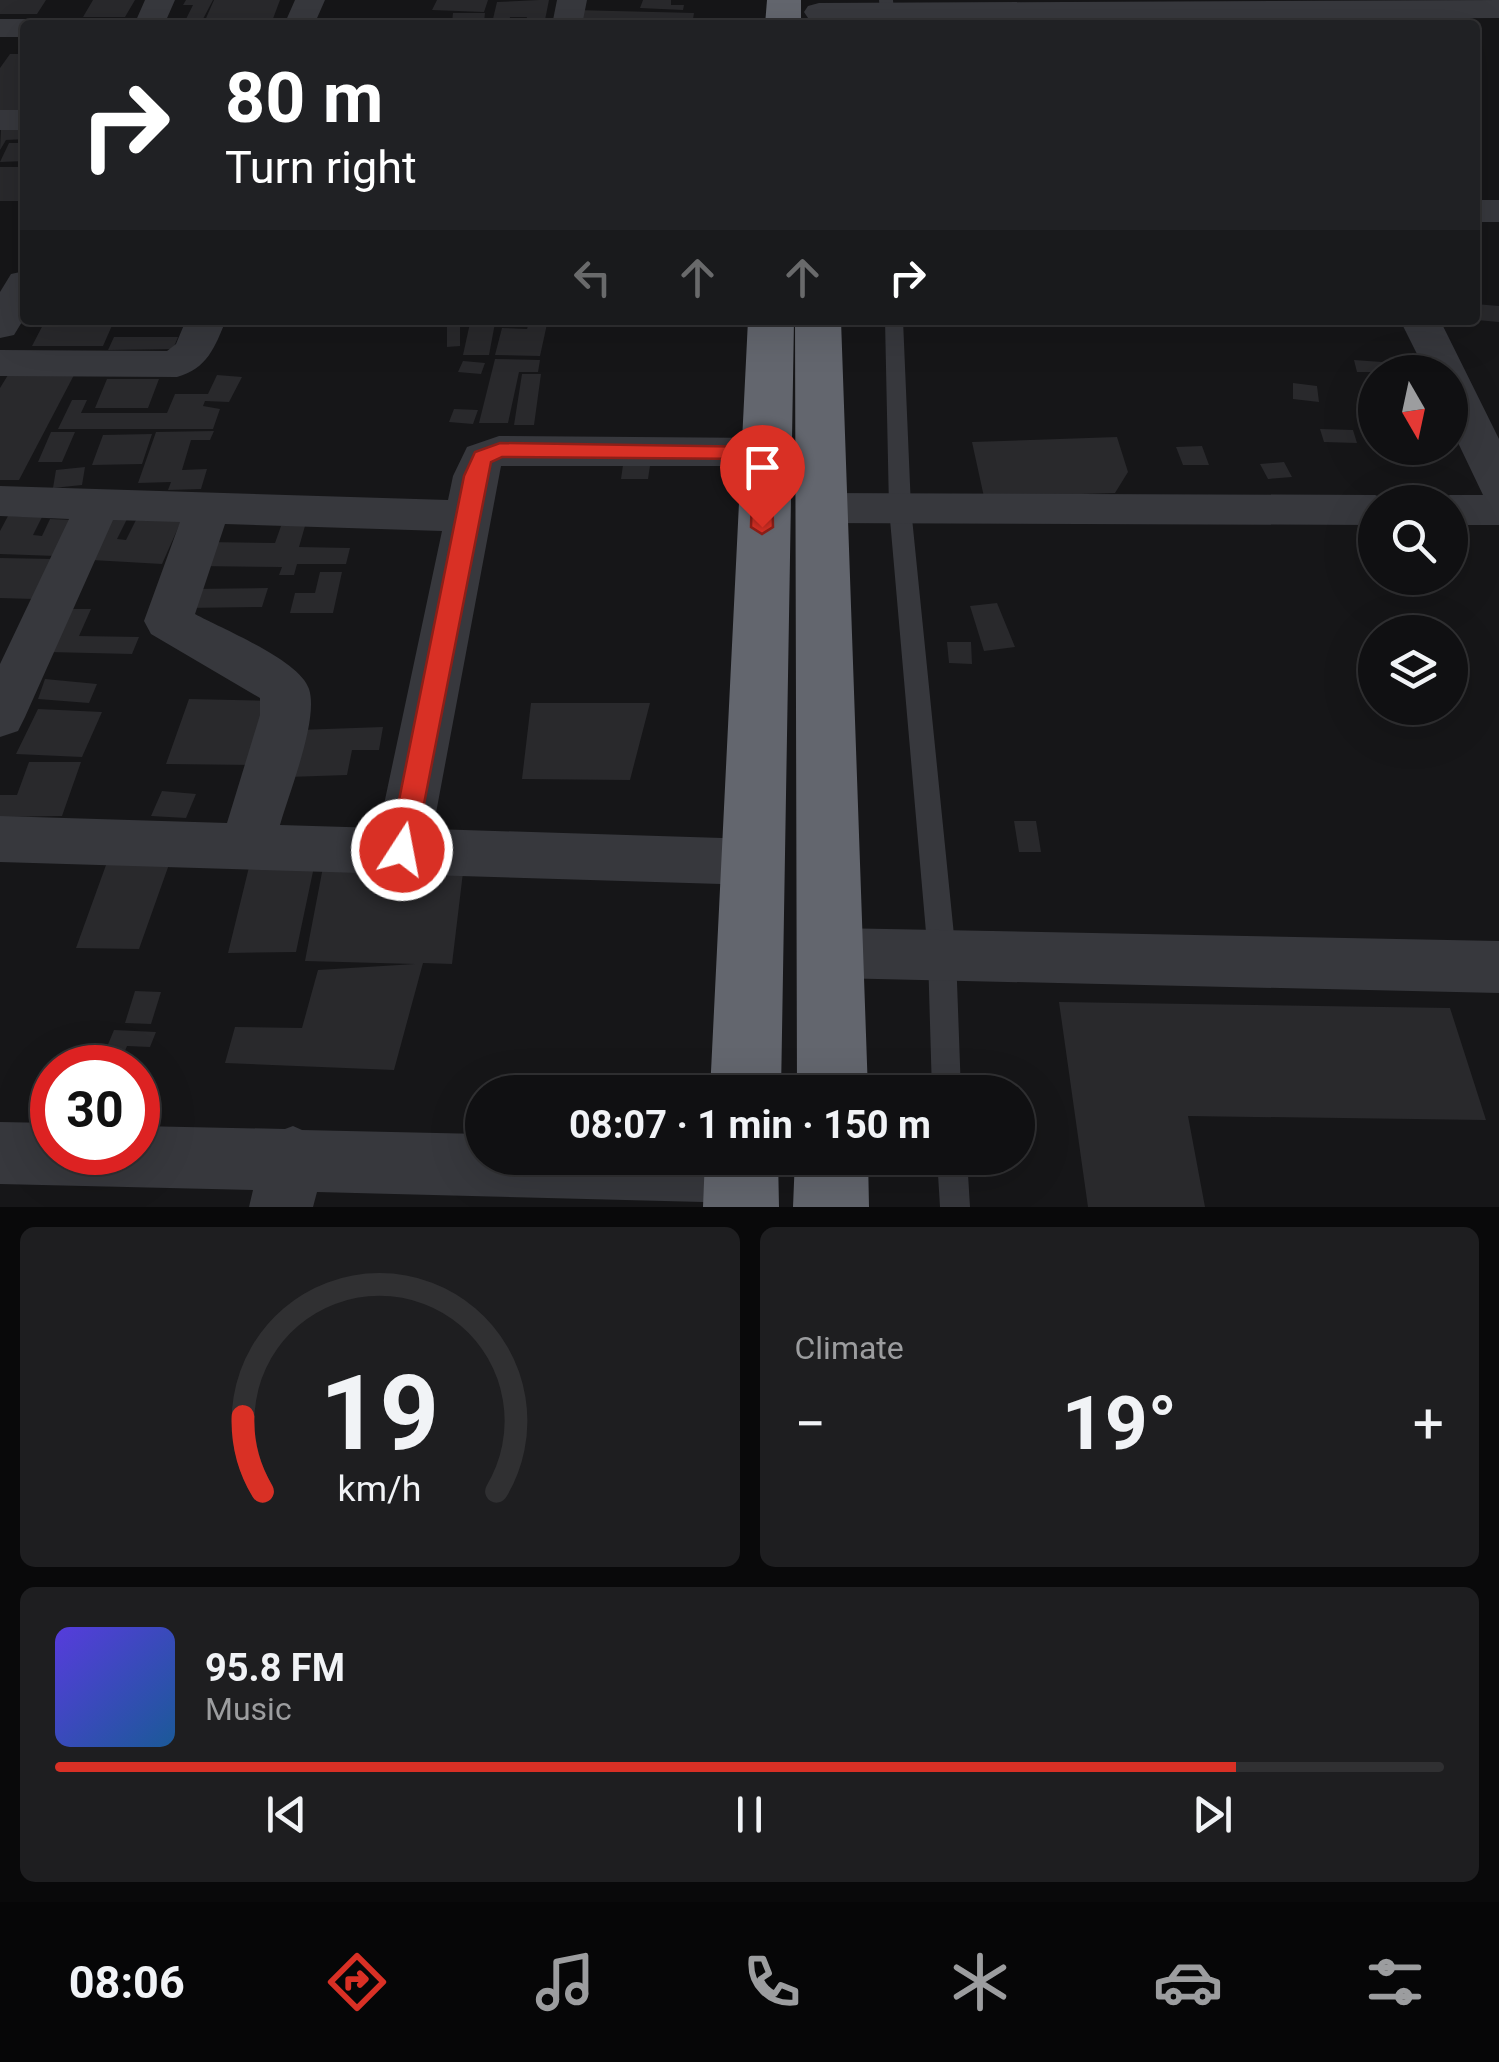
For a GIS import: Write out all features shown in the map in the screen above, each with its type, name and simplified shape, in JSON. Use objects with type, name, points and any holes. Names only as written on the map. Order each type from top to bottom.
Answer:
[{"type":"highway","points":[[746,1075],[771,325]]},
{"type":"highway","points":[[818,325],[818,508],[834,953],[832,1075]]},
{"type":"highway","points":[[831,1207],[832,1175]]},
{"type":"street","points":[[819,12],[1288,4],[1499,9]]},
{"type":"street","points":[[0,364],[177,364],[194,350],[204,325]]},
{"type":"street","points":[[1422,325],[1438,355]]},
{"type":"street","points":[[1468,419],[1499,484]]},
{"type":"street","points":[[402,850],[475,476],[482,457],[490,452],[764,452]]},
{"type":"street","points":[[0,501],[468,516]]},
{"type":"street","points":[[0,718],[98,504]]},
{"type":"street","points":[[208,508],[168,622],[271,678],[285,691],[286,714],[247,846]]},
{"type":"street","points":[[818,508],[1358,510]]},
{"type":"street","points":[[1468,510],[1499,510]]},
{"type":"street","points":[[0,840],[754,862]]},
{"type":"street","points":[[834,953],[1499,966]]},
{"type":"street","points":[[0,1153],[287,1182],[741,1179]]},
{"type":"lane","points":[[894,325],[900,508],[942,955],[946,1075]]},
{"type":"lane","points":[[953,1175],[955,1207]]},
{"type":"building","points":[[0,0],[46,0],[37,14],[0,14]]},
{"type":"building","points":[[93,0],[135,0],[125,17],[83,17]]},
{"type":"building","points":[[186,0],[213,0],[203,19],[186,19],[193,5],[183,5]]},
{"type":"building","points":[[214,0],[280,0],[272,20],[205,20]]},
{"type":"building","points":[[437,0],[488,0],[484,12],[432,10]]},
{"type":"building","points":[[549,0],[545,20],[493,20],[497,2]]},
{"type":"building","points":[[643,0],[671,0],[671,5],[684,5],[683,10],[640,8]]},
{"type":"building","points":[[574,10],[694,13],[693,20],[571,20]]},
{"type":"building","points":[[453,13],[485,13],[484,20],[452,20]]},
{"type":"building","points":[[10,54],[20,54],[20,112],[0,114],[0,68]]},
{"type":"building","points":[[1,129],[20,129],[20,139],[6,140],[0,150]]},
{"type":"building","points":[[9,143],[20,143],[20,161],[0,162]]},
{"type":"building","points":[[0,167],[20,167],[20,201],[0,201]]},
{"type":"building","points":[[1480,304],[1499,306],[1499,322],[1480,320]]},
{"type":"building","points":[[43,325],[112,325],[103,346],[32,346]]},
{"type":"building","points":[[447,325],[460,325],[460,346],[447,347]]},
{"type":"building","points":[[470,325],[495,325],[489,355],[463,355]]},
{"type":"building","points":[[528,325],[547,325],[540,356],[495,355],[502,328],[527,329]]},
{"type":"building","points":[[114,337],[178,337],[173,349],[108,350]]},
{"type":"building","points":[[495,359],[540,360],[538,372],[519,372],[508,423],[479,423]]},
{"type":"building","points":[[463,361],[485,363],[481,374],[458,372]]},
{"type":"building","points":[[522,374],[541,374],[534,425],[514,425]]},
{"type":"building","points":[[8,375],[74,375],[19,480],[0,480],[0,388]]},
{"type":"building","points":[[217,375],[242,377],[229,402],[205,401],[203,406],[220,409],[213,429],[58,429],[72,400],[87,400],[81,413],[167,413],[175,394],[208,394]]},
{"type":"building","points":[[107,379],[159,379],[148,408],[95,408]]},
{"type":"building","points":[[1293,383],[1317,386],[1319,402],[1293,399]]},
{"type":"building","points":[[454,409],[478,410],[473,424],[449,422]]},
{"type":"building","points":[[1320,429],[1353,430],[1357,443],[1324,442]]},
{"type":"building","points":[[214,431],[210,440],[191,440],[182,470],[207,469],[201,489],[168,490],[171,482],[138,483],[156,432]]},
{"type":"building","points":[[51,432],[75,432],[62,462],[38,462]]},
{"type":"building","points":[[152,434],[142,464],[92,465],[103,435]]},
{"type":"building","points":[[1117,437],[1128,472],[1115,493],[984,497],[972,442]]},
{"type":"building","points":[[1202,446],[1209,465],[1183,465],[1176,447]]},
{"type":"building","points":[[624,458],[651,459],[648,479],[621,479]]},
{"type":"building","points":[[1284,462],[1292,477],[1268,479],[1260,464]]},
{"type":"building","points":[[85,467],[82,485],[53,488],[56,470]]},
{"type":"building","points":[[8,516],[42,517],[33,535],[42,536],[50,519],[73,520],[56,556],[0,554],[0,531]]},
{"type":"building","points":[[112,518],[127,519],[117,539],[126,540],[137,518],[182,519],[162,564],[92,560]]},
{"type":"building","points":[[281,526],[305,526],[299,547],[350,548],[346,564],[297,564],[294,575],[279,575],[282,567],[197,566],[206,542],[275,543]]},
{"type":"building","points":[[0,558],[54,559],[34,599],[0,598]]},
{"type":"building","points":[[320,572],[342,572],[333,613],[290,613],[295,593],[315,593]]},
{"type":"building","points":[[268,588],[262,607],[185,608],[192,589]]},
{"type":"building","points":[[997,603],[1015,647],[984,651],[970,606]]},
{"type":"building","points":[[69,609],[91,609],[79,636],[139,637],[132,654],[49,652]]},
{"type":"building","points":[[947,642],[971,642],[972,664],[949,663]]},
{"type":"building","points":[[45,679],[97,684],[89,703],[38,699]]},
{"type":"building","points":[[189,699],[276,701],[256,765],[166,764]]},
{"type":"building","points":[[531,703],[650,703],[630,780],[522,779]]},
{"type":"building","points":[[38,709],[102,712],[82,757],[16,754]]},
{"type":"building","points":[[383,727],[379,750],[352,750],[347,775],[288,777],[298,730]]},
{"type":"building","points":[[29,762],[81,762],[62,816],[0,817],[0,795],[17,795]]},
{"type":"building","points":[[162,791],[196,794],[186,818],[151,816]]},
{"type":"building","points":[[1014,821],[1036,821],[1041,852],[1019,852]]},
{"type":"building","points":[[110,854],[172,856],[139,949],[76,948]]},
{"type":"building","points":[[315,862],[296,952],[228,953],[250,863]]},
{"type":"building","points":[[324,862],[464,864],[452,964],[423,963],[394,1070],[225,1063],[235,1027],[302,1028],[318,970],[415,964],[305,961]]},
{"type":"building","points":[[135,991],[161,992],[151,1024],[125,1023]]},
{"type":"building","points":[[1059,1002],[1450,1008],[1486,1120],[1188,1116],[1205,1207],[1088,1207]]},
{"type":"building","points":[[114,1030],[156,1032],[151,1045],[108,1045]]},
{"type":"route","points":[[402,850],[475,476],[482,457],[500,450],[764,452],[762,527]]}]
